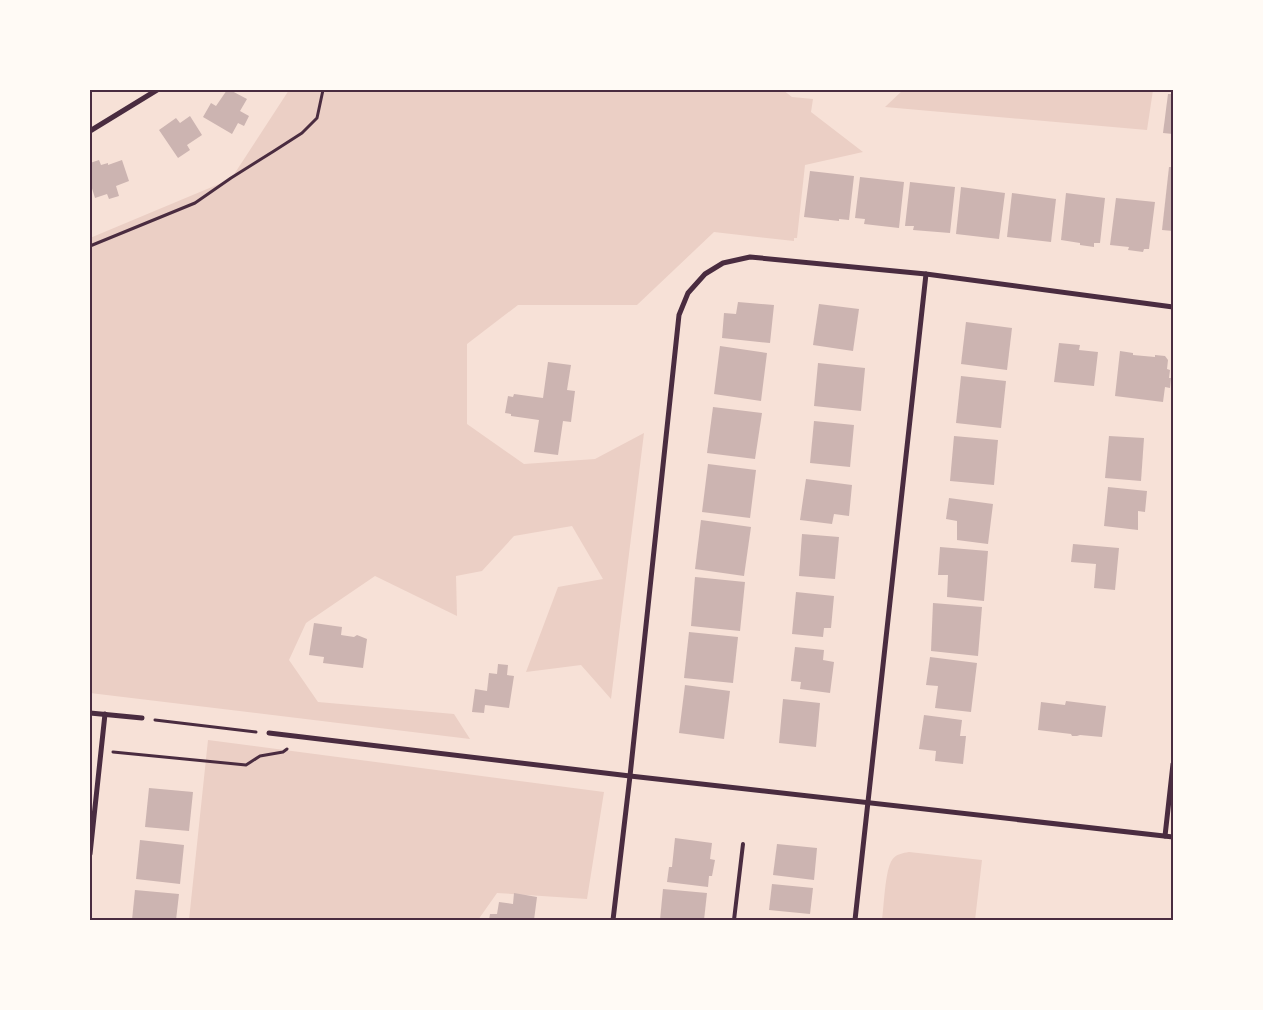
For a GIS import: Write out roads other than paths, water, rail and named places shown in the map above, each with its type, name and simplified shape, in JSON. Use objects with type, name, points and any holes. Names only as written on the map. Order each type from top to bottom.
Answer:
[{"type":"street","points":[[90,131],[157,90]]},
{"type":"street","points":[[613,920],[679,315],[688,293],[705,274],[723,263],[750,257],[926,274],[1173,307]]},
{"type":"street","points":[[855,920],[926,274]]},
{"type":"street","points":[[90,713],[142,718]]},
{"type":"street","points":[[90,854],[105,714]]},
{"type":"street","points":[[269,733],[1173,837]]},
{"type":"street","points":[[1165,836],[1173,764]]},
{"type":"lane","points":[[734,920],[743,844]]}]
